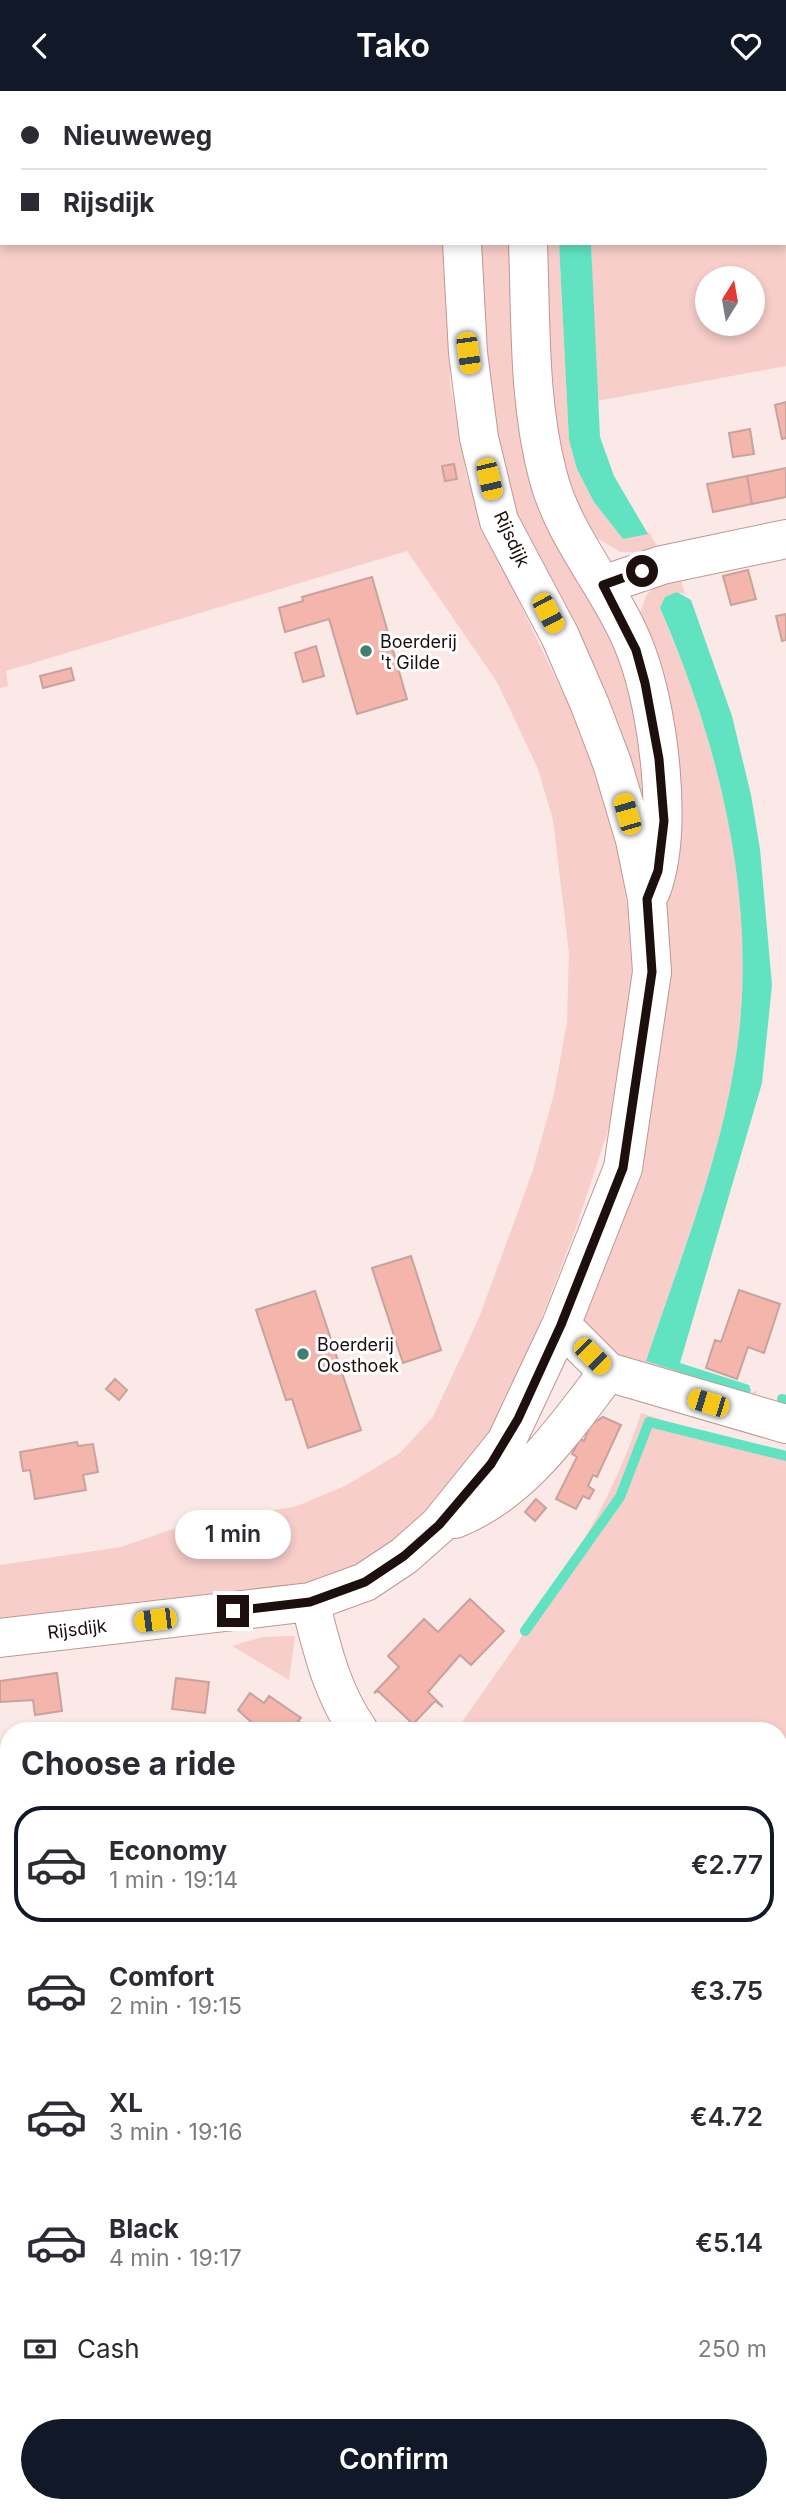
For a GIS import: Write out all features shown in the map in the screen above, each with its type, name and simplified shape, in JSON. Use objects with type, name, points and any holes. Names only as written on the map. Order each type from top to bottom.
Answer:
[{"type":"street","name":"Rijsdijk","points":[[0,1637],[310,1602],[365,1582],[404,1556],[439,1525],[506,1442],[561,1325],[623,1168],[652,972],[647,899],[635,840],[612,763],[590,705],[560,636],[499,521],[476,414],[468,353],[462,245]]},
{"type":"street","name":"Rijsdijk","points":[[528,245],[538,432],[548,479],[575,537],[636,650],[659,759],[664,821],[658,871],[647,899]]},
{"type":"street","points":[[603,585],[662,565],[786,539]]},
{"type":"street","points":[[561,1325],[608,1372],[786,1424]]},
{"type":"street","points":[[439,1525],[484,1507],[522,1477],[557,1438],[608,1372]]},
{"type":"street","points":[[310,1602],[331,1679],[342,1707],[353,1722]]},
{"type":"shaded area","points":[[0,245],[448,245],[450,382],[467,478],[496,554],[571,710],[596,772],[616,840],[628,911],[632,974],[613,1115],[576,1228],[521,1372],[487,1438],[420,1525],[346,1578],[194,1602],[0,1618],[0,1565],[121,1547],[173,1529],[297,1506],[347,1485],[400,1453],[433,1417],[479,1318],[532,1173],[554,1094],[567,1022],[569,953],[553,820],[538,769],[497,682],[407,551],[6,671],[8,686],[0,688]]},
{"type":"shaded area","points":[[473,245],[517,245],[522,393],[638,690],[651,855],[501,479]]},
{"type":"shaded area","points":[[540,245],[559,245],[569,440],[577,469],[594,502],[623,539],[649,532],[661,553],[621,552],[593,536],[558,473]]},
{"type":"shaded area","points":[[559,245],[591,245],[600,437],[614,476],[648,534],[623,539],[594,502],[577,469],[569,440]]},
{"type":"shaded area","points":[[591,245],[786,245],[786,366],[597,401]]},
{"type":"shaded area","points":[[681,581],[685,594],[677,592],[660,609],[701,717],[730,830],[742,946],[741,1004],[735,1062],[719,1138],[646,1361],[749,1393],[757,1391],[753,1403],[618,1365],[576,1319],[656,1065],[640,613],[646,596],[656,584]]},
{"type":"shaded area","points":[[677,592],[691,600],[732,716],[751,795],[760,849],[772,985],[762,1083],[680,1363],[749,1385],[751,1391],[748,1394],[646,1361],[719,1138],[735,1062],[741,1004],[742,946],[730,830],[701,716],[660,608],[665,597]]},
{"type":"shaded area","points":[[641,1413],[750,1449],[786,1456],[786,1722],[462,1722],[535,1617],[584,1539],[625,1456]]},
{"type":"shaded area","points":[[295,1636],[289,1680],[232,1646],[262,1637]]},
{"type":"building","points":[[786,402],[786,438],[782,439],[775,405]]},
{"type":"building","points":[[750,429],[754,454],[733,457],[729,433]]},
{"type":"building","points":[[454,464],[457,479],[445,481],[442,466]]},
{"type":"building","points":[[786,468],[786,497],[752,504],[747,476]]},
{"type":"building","points":[[747,476],[752,504],[713,512],[707,484]]},
{"type":"building","points":[[748,570],[756,599],[731,605],[723,576]]},
{"type":"building","name":"Boerderij 't Gilde","points":[[372,577],[407,699],[357,714],[329,619],[285,632],[279,608],[303,601],[302,597]]},
{"type":"building","points":[[786,614],[786,640],[782,641],[776,616]]},
{"type":"building","points":[[316,646],[324,676],[303,682],[295,653]]},
{"type":"building","points":[[71,668],[74,680],[43,688],[40,676]]},
{"type":"building","points":[[411,1256],[441,1350],[403,1363],[372,1268]]},
{"type":"building","points":[[739,1290],[780,1304],[764,1353],[748,1347],[737,1379],[706,1368],[715,1340],[721,1342]]},
{"type":"building","name":"Boerderij Oosthoek","points":[[315,1291],[361,1430],[308,1448],[292,1399],[286,1400],[256,1310]]},
{"type":"building","points":[[115,1379],[127,1390],[119,1400],[106,1389]]},
{"type":"building","points":[[603,1417],[621,1425],[597,1477],[593,1475],[588,1486],[594,1490],[589,1499],[583,1496],[576,1509],[556,1499],[577,1457],[572,1454],[580,1439],[584,1441],[590,1425]]},
{"type":"building","points":[[77,1442],[78,1446],[93,1444],[98,1472],[83,1475],[86,1490],[35,1499],[30,1470],[23,1471],[20,1452]]},
{"type":"building","points":[[536,1499],[546,1508],[535,1521],[525,1512]]},
{"type":"building","points":[[470,1599],[504,1631],[471,1665],[460,1655],[428,1692],[443,1707],[435,1701],[415,1722],[411,1722],[378,1691],[374,1693],[399,1667],[388,1656],[424,1619],[438,1632]]},
{"type":"building","points":[[57,1673],[62,1711],[35,1715],[33,1700],[0,1702],[0,1681]]},
{"type":"building","points":[[176,1678],[209,1682],[205,1713],[172,1709]]},
{"type":"building","points":[[250,1693],[264,1703],[269,1696],[301,1718],[299,1722],[251,1722],[238,1710]]},
{"type":"waterway","points":[[782,1399],[786,1400]]},
{"type":"waterway","points":[[525,1631],[620,1497],[649,1422],[786,1456]]},
{"type":"place","name":"Boerderij 't Gilde","points":[[366,651]]},
{"type":"place","name":"Boerderij Oosthoek","points":[[303,1354]]},
{"type":"route","points":[[233,1611],[310,1602],[365,1582],[404,1556],[439,1525],[491,1464],[518,1419],[561,1325],[623,1168],[644,1042],[652,972],[647,899],[658,871],[664,821],[659,759],[645,683],[636,650],[603,585],[642,571]]}]
